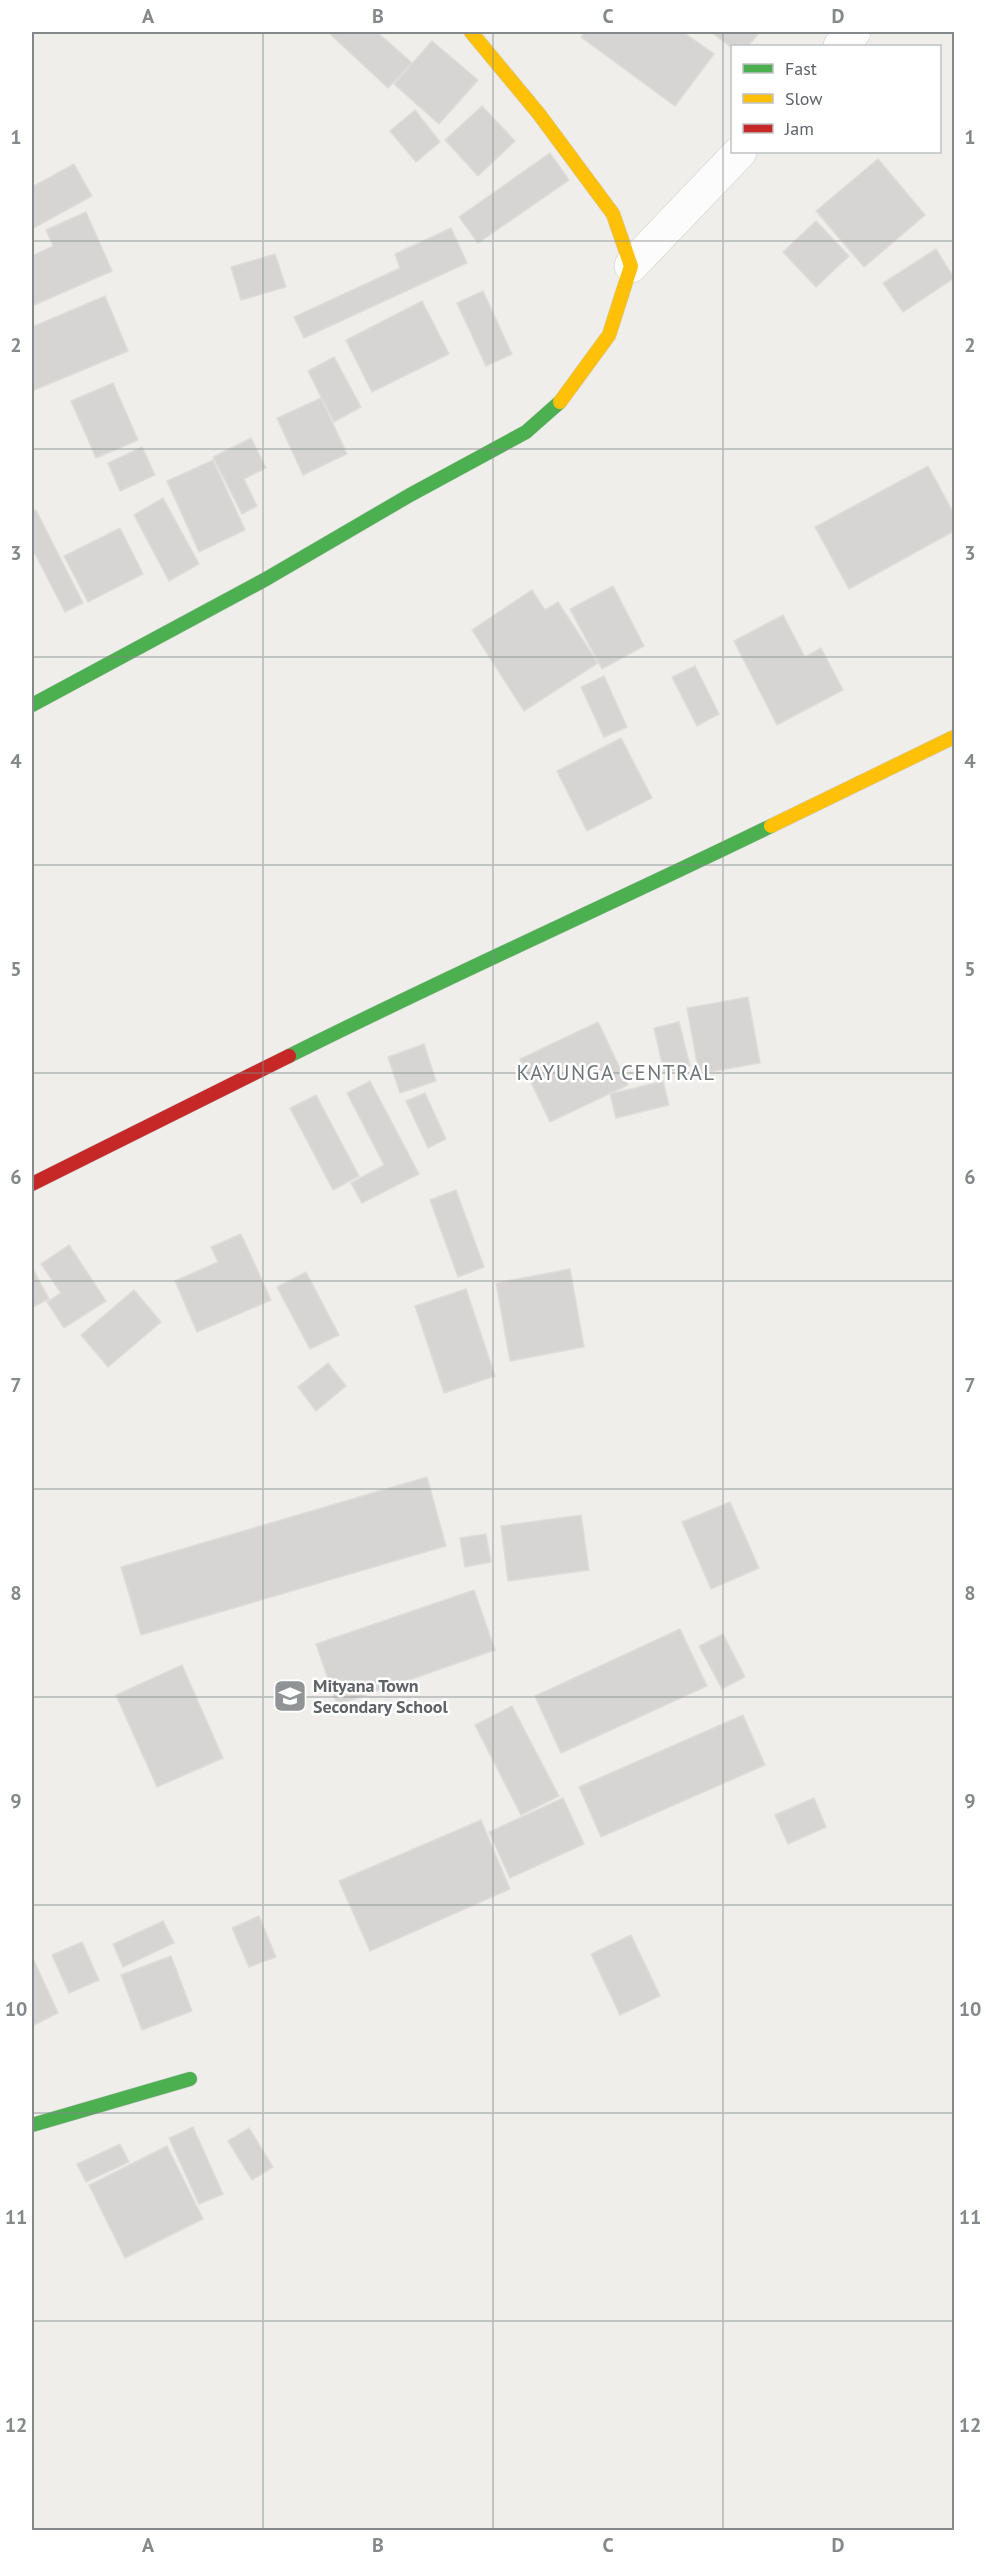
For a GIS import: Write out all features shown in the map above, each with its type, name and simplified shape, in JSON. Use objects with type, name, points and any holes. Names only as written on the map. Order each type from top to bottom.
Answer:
[{"type":"street","points":[[471,32],[539,114],[613,214],[631,266]]},
{"type":"street","points":[[841,45],[854,32]]},
{"type":"street","points":[[32,705],[266,579],[410,495],[526,432],[562,400],[609,335],[631,266],[739,153]]},
{"type":"street","points":[[32,1184],[393,1004],[627,896],[954,737]]},
{"type":"street","points":[[32,2125],[190,2079]]},
{"type":"building","points":[[328,32],[377,32],[412,63],[388,88]]},
{"type":"building","points":[[585,32],[683,32],[714,54],[675,106],[581,37]]},
{"type":"building","points":[[711,32],[760,32],[749,45],[731,45],[731,47]]},
{"type":"building","points":[[432,41],[478,80],[439,124],[394,84]]},
{"type":"building","points":[[482,106],[515,141],[478,176],[445,140]]},
{"type":"building","points":[[415,110],[440,142],[416,162],[390,131]]},
{"type":"building","points":[[550,153],[569,180],[478,243],[459,217]]},
{"type":"building","points":[[878,159],[925,215],[864,267],[816,211]]},
{"type":"building","points":[[74,164],[92,196],[32,229],[32,187]]},
{"type":"building","points":[[86,212],[112,271],[32,306],[32,256],[53,246],[46,230]]},
{"type":"building","points":[[816,221],[849,256],[816,287],[783,252]]},
{"type":"building","points":[[451,228],[467,263],[304,338],[294,317],[400,268],[395,254]]},
{"type":"building","points":[[936,249],[954,278],[903,312],[883,283]]},
{"type":"building","points":[[275,254],[286,287],[241,300],[231,267]]},
{"type":"building","points":[[483,291],[512,354],[486,366],[457,303]]},
{"type":"building","points":[[105,296],[128,351],[32,391],[32,327]]},
{"type":"building","points":[[422,301],[449,354],[372,392],[346,340]]},
{"type":"building","points":[[334,357],[361,407],[334,422],[308,371]]},
{"type":"building","points":[[113,383],[138,440],[96,458],[71,401]]},
{"type":"building","points":[[321,398],[347,454],[303,475],[277,418]]},
{"type":"building","points":[[251,438],[266,468],[244,479],[257,506],[242,514],[213,457]]},
{"type":"building","points":[[142,447],[155,475],[120,491],[108,463]]},
{"type":"building","points":[[213,460],[245,530],[199,552],[167,481]]},
{"type":"building","points":[[928,466],[954,514],[954,531],[849,589],[815,527]]},
{"type":"building","points":[[163,498],[199,564],[169,581],[134,515]]},
{"type":"building","points":[[36,510],[83,603],[65,612],[32,548],[32,512]]},
{"type":"building","points":[[120,528],[143,574],[88,602],[64,556]]},
{"type":"building","points":[[613,586],[644,646],[602,669],[570,609]]},
{"type":"building","points":[[532,590],[545,610],[558,602],[598,663],[524,711],[472,630]]},
{"type":"building","points":[[783,615],[805,657],[821,648],[843,690],[777,725],[734,641]]},
{"type":"building","points":[[695,666],[719,714],[697,726],[672,677]]},
{"type":"building","points":[[604,676],[627,727],[604,737],[581,687]]},
{"type":"building","points":[[621,738],[652,798],[587,831],[557,771]]},
{"type":"building","points":[[748,997],[760,1063],[699,1074],[687,1008]]},
{"type":"building","points":[[598,1022],[628,1085],[550,1122],[520,1059]]},
{"type":"building","points":[[679,1022],[690,1066],[664,1073],[654,1028]]},
{"type":"building","points":[[424,1044],[436,1081],[400,1093],[388,1057]]},
{"type":"building","points":[[370,1081],[419,1174],[362,1203],[351,1183],[384,1165],[347,1093]]},
{"type":"building","points":[[663,1081],[669,1105],[616,1118],[610,1094]]},
{"type":"building","points":[[425,1093],[446,1139],[428,1148],[406,1101]]},
{"type":"building","points":[[316,1095],[359,1176],[333,1190],[290,1108]]},
{"type":"building","points":[[456,1190],[484,1267],[458,1277],[430,1200]]},
{"type":"building","points":[[241,1234],[271,1300],[197,1332],[175,1281],[218,1262],[211,1247]]},
{"type":"building","points":[[69,1245],[106,1301],[64,1328],[47,1302],[61,1293],[41,1264]]},
{"type":"building","points":[[32,1267],[49,1299],[33,1307],[32,1304]]},
{"type":"building","points":[[570,1269],[584,1347],[510,1361],[496,1283]]},
{"type":"building","points":[[306,1272],[339,1335],[310,1349],[277,1287]]},
{"type":"building","points":[[466,1289],[495,1376],[444,1393],[415,1306]]},
{"type":"building","points":[[134,1290],[161,1322],[108,1367],[81,1335]]},
{"type":"building","points":[[328,1363],[346,1386],[316,1411],[298,1387]]},
{"type":"building","points":[[427,1477],[446,1546],[141,1635],[121,1567]]},
{"type":"building","points":[[730,1502],[759,1568],[711,1589],[682,1522]]},
{"type":"building","points":[[581,1515],[589,1570],[508,1581],[501,1526]]},
{"type":"building","points":[[486,1534],[491,1562],[465,1567],[460,1538]]},
{"type":"building","points":[[474,1590],[495,1650],[337,1705],[316,1644]]},
{"type":"building","points":[[680,1629],[707,1686],[561,1753],[535,1696]]},
{"type":"building","points":[[723,1634],[745,1677],[722,1689],[699,1646]]},
{"type":"building","points":[[182,1665],[223,1758],[157,1787],[116,1695]]},
{"type":"building","points":[[512,1706],[559,1796],[521,1815],[475,1725]]},
{"type":"building","points":[[743,1715],[765,1765],[601,1837],[579,1787]]},
{"type":"building","points":[[563,1798],[584,1844],[510,1878],[489,1832]]},
{"type":"building","points":[[814,1798],[826,1827],[788,1844],[775,1815]]},
{"type":"building","points":[[481,1820],[510,1889],[370,1951],[339,1881]]},
{"type":"building","points":[[259,1916],[276,1957],[249,1967],[232,1928]]},
{"type":"building","points":[[163,1921],[174,1943],[123,1967],[113,1944]]},
{"type":"building","points":[[631,1935],[660,1996],[620,2015],[591,1954]]},
{"type":"building","points":[[82,1942],[99,1980],[69,1993],[52,1955]]},
{"type":"building","points":[[32,1956],[58,2013],[32,2026]]},
{"type":"building","points":[[171,1956],[192,2011],[142,2030],[121,1975]]},
{"type":"building","points":[[193,2127],[223,2194],[199,2204],[169,2138]]},
{"type":"building","points":[[249,2128],[273,2167],[252,2180],[228,2141]]},
{"type":"building","points":[[120,2144],[129,2162],[86,2182],[77,2164]]},
{"type":"building","points":[[167,2146],[203,2219],[125,2258],[89,2185]]},
{"type":"traffic: fast","points":[[32,705],[266,579],[410,495],[526,432],[560,402]]},
{"type":"traffic: fast","points":[[289,1056],[771,826]]},
{"type":"traffic: fast","points":[[32,2125],[190,2079]]},
{"type":"traffic: slow","points":[[471,32],[539,114],[613,214],[631,266],[609,335],[560,402]]},
{"type":"traffic: slow","points":[[771,826],[954,737]]},
{"type":"traffic: jam","points":[[32,1184],[289,1056]]},
{"type":"place","name":"Mityana Town Secondary School","points":[[290,1696]]},
{"type":"district","name":"KAYUNGA CENTRAL","points":[[616,1073]]}]
